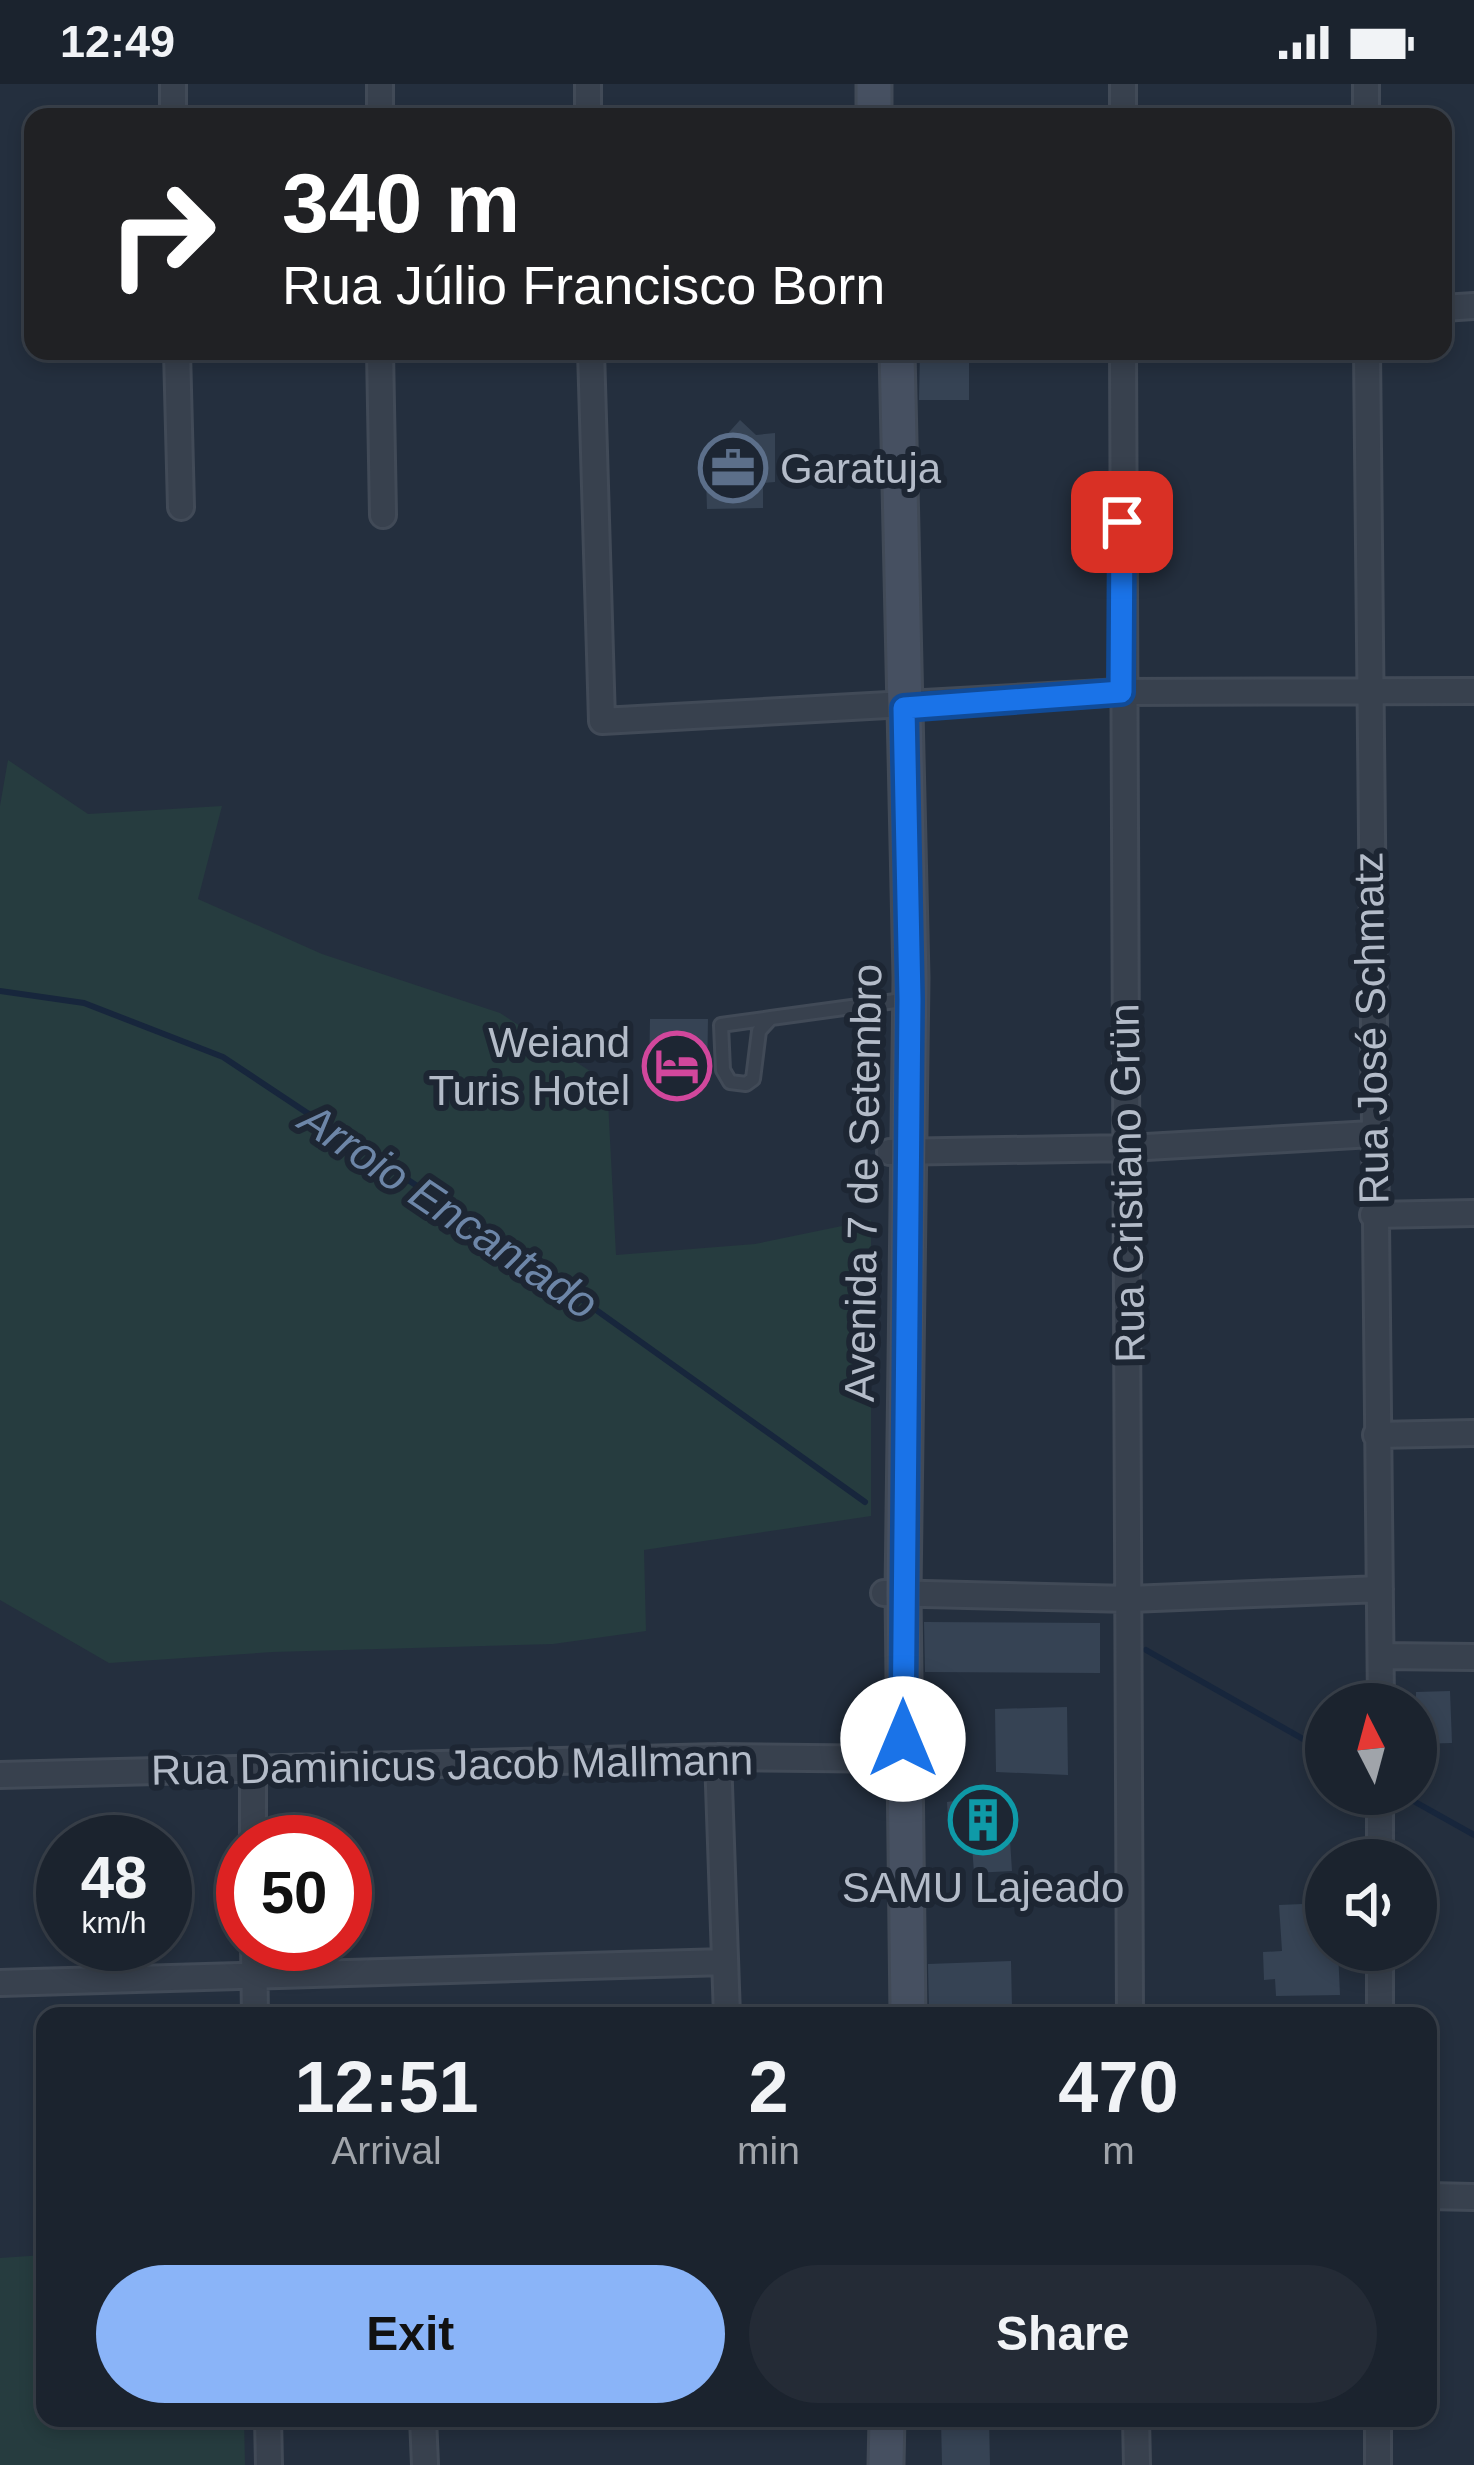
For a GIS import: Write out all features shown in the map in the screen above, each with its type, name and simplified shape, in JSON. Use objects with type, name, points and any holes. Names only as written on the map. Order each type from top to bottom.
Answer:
[{"type":"main road","points":[[874,84],[894,85]]},
{"type":"main road","name":"Avenida 7 de Setembro","points":[[881,360],[891,496]]},
{"type":"main road","name":"Avenida 7 de Setembro","points":[[889,2007],[896,1861],[894,1593],[902,1000],[891,496],[896,360]]},
{"type":"main road","name":"Avenida 7 de Setembro","points":[[896,1861],[907,2007]]},
{"type":"main road","points":[[886,2465],[887,2427]]},
{"type":"main road","points":[[908,2427],[909,2465]]},
{"type":"street","points":[[177,360],[181,507]]},
{"type":"street","points":[[380,360],[383,515]]},
{"type":"street","points":[[591,360],[602,721],[1121,692],[1474,691]]},
{"type":"street","name":"Rua Cristiano Grün","points":[[1123,360],[1130,2007]]},
{"type":"street","name":"Rua José Schmatz","points":[[1366,360],[1381,1683]]},
{"type":"street","points":[[899,1152],[1129,1148],[1372,1134]]},
{"type":"street","points":[[1373,1215],[1474,1213]]},
{"type":"street","points":[[1376,1435],[1474,1433]]},
{"type":"street","points":[[894,1593],[1130,1599],[1379,1589]]},
{"type":"street","points":[[1381,1656],[1474,1657]]},
{"type":"street","points":[[718,1756],[727,2007]]},
{"type":"street","name":"Rua Daminicus Jacob Mallmann","points":[[0,1775],[718,1756],[895,1760]]},
{"type":"street","points":[[253,1771],[254,1815]]},
{"type":"street","points":[[0,1983],[725,1962]]},
{"type":"street","points":[[254,1971],[255,2007]]},
{"type":"street","points":[[1380,1971],[1380,2007]]},
{"type":"street","points":[[1437,2196],[1474,2197]]},
{"type":"street","points":[[268,2427],[269,2465]]},
{"type":"street","points":[[423,2427],[425,2465]]},
{"type":"street","points":[[1136,2427],[1137,2465]]},
{"type":"street","points":[[1378,2427],[1378,2465]]},
{"type":"lane","points":[[771,1018],[759,1031],[754,1078],[746,1084],[730,1082],[723,1070],[721,1025],[771,1018],[902,1000]]},
{"type":"green space","points":[[8,760],[88,814],[222,806],[198,899],[322,954],[500,1013],[607,1082],[616,1255],[755,1244],[871,1220],[871,1516],[644,1550],[646,1631],[553,1644],[273,1652],[109,1663],[0,1600],[0,806]]},
{"type":"green space","points":[[36,2256],[36,2427],[244,2427],[245,2465],[0,2465],[0,2258]]},
{"type":"building","points":[[920,360],[969,360],[969,400],[919,400]]},
{"type":"building","points":[[740,420],[756,435],[775,433],[775,482],[763,483],[763,508],[707,509],[706,478],[744,476],[714,449]]},
{"type":"building","points":[[650,1019],[708,1019],[707,1079],[649,1079]]},
{"type":"building","points":[[924,1622],[1100,1623],[1100,1673],[925,1672]]},
{"type":"building","points":[[1437,1691],[1450,1691],[1452,1743],[1437,1743]]},
{"type":"building","points":[[1067,1707],[1068,1775],[996,1772],[995,1709]]},
{"type":"building","name":"SAMU Lajeado","points":[[1007,1793],[1012,1871],[974,1873],[972,1845],[959,1846],[957,1819],[948,1820],[947,1802]]},
{"type":"building","points":[[1305,1904],[1305,1971],[1339,1971],[1340,1995],[1276,1996],[1275,1979],[1264,1980],[1263,1952],[1282,1951],[1279,1905]]},
{"type":"building","points":[[1011,1961],[1012,2007],[929,2007],[928,1964]]},
{"type":"building","points":[[941,2427],[989,2427],[990,2465],[942,2465]]},
{"type":"waterway","name":"Arroio Encantado","points":[[0,991],[84,1003],[223,1057],[494,1237],[865,1502]]},
{"type":"waterway","points":[[1146,1650],[1305,1740]]},
{"type":"waterway","points":[[1437,1814],[1474,1835]]},
{"type":"place","name":"Garatuja","points":[[733,468]]},
{"type":"place","name":"Weiand Turis Hotel","points":[[677,1066]]},
{"type":"place","name":"SAMU Lajeado","points":[[983,1820]]},
{"type":"route","points":[[903,1739],[910,999],[904,708],[1121,692],[1122,522]]}]
